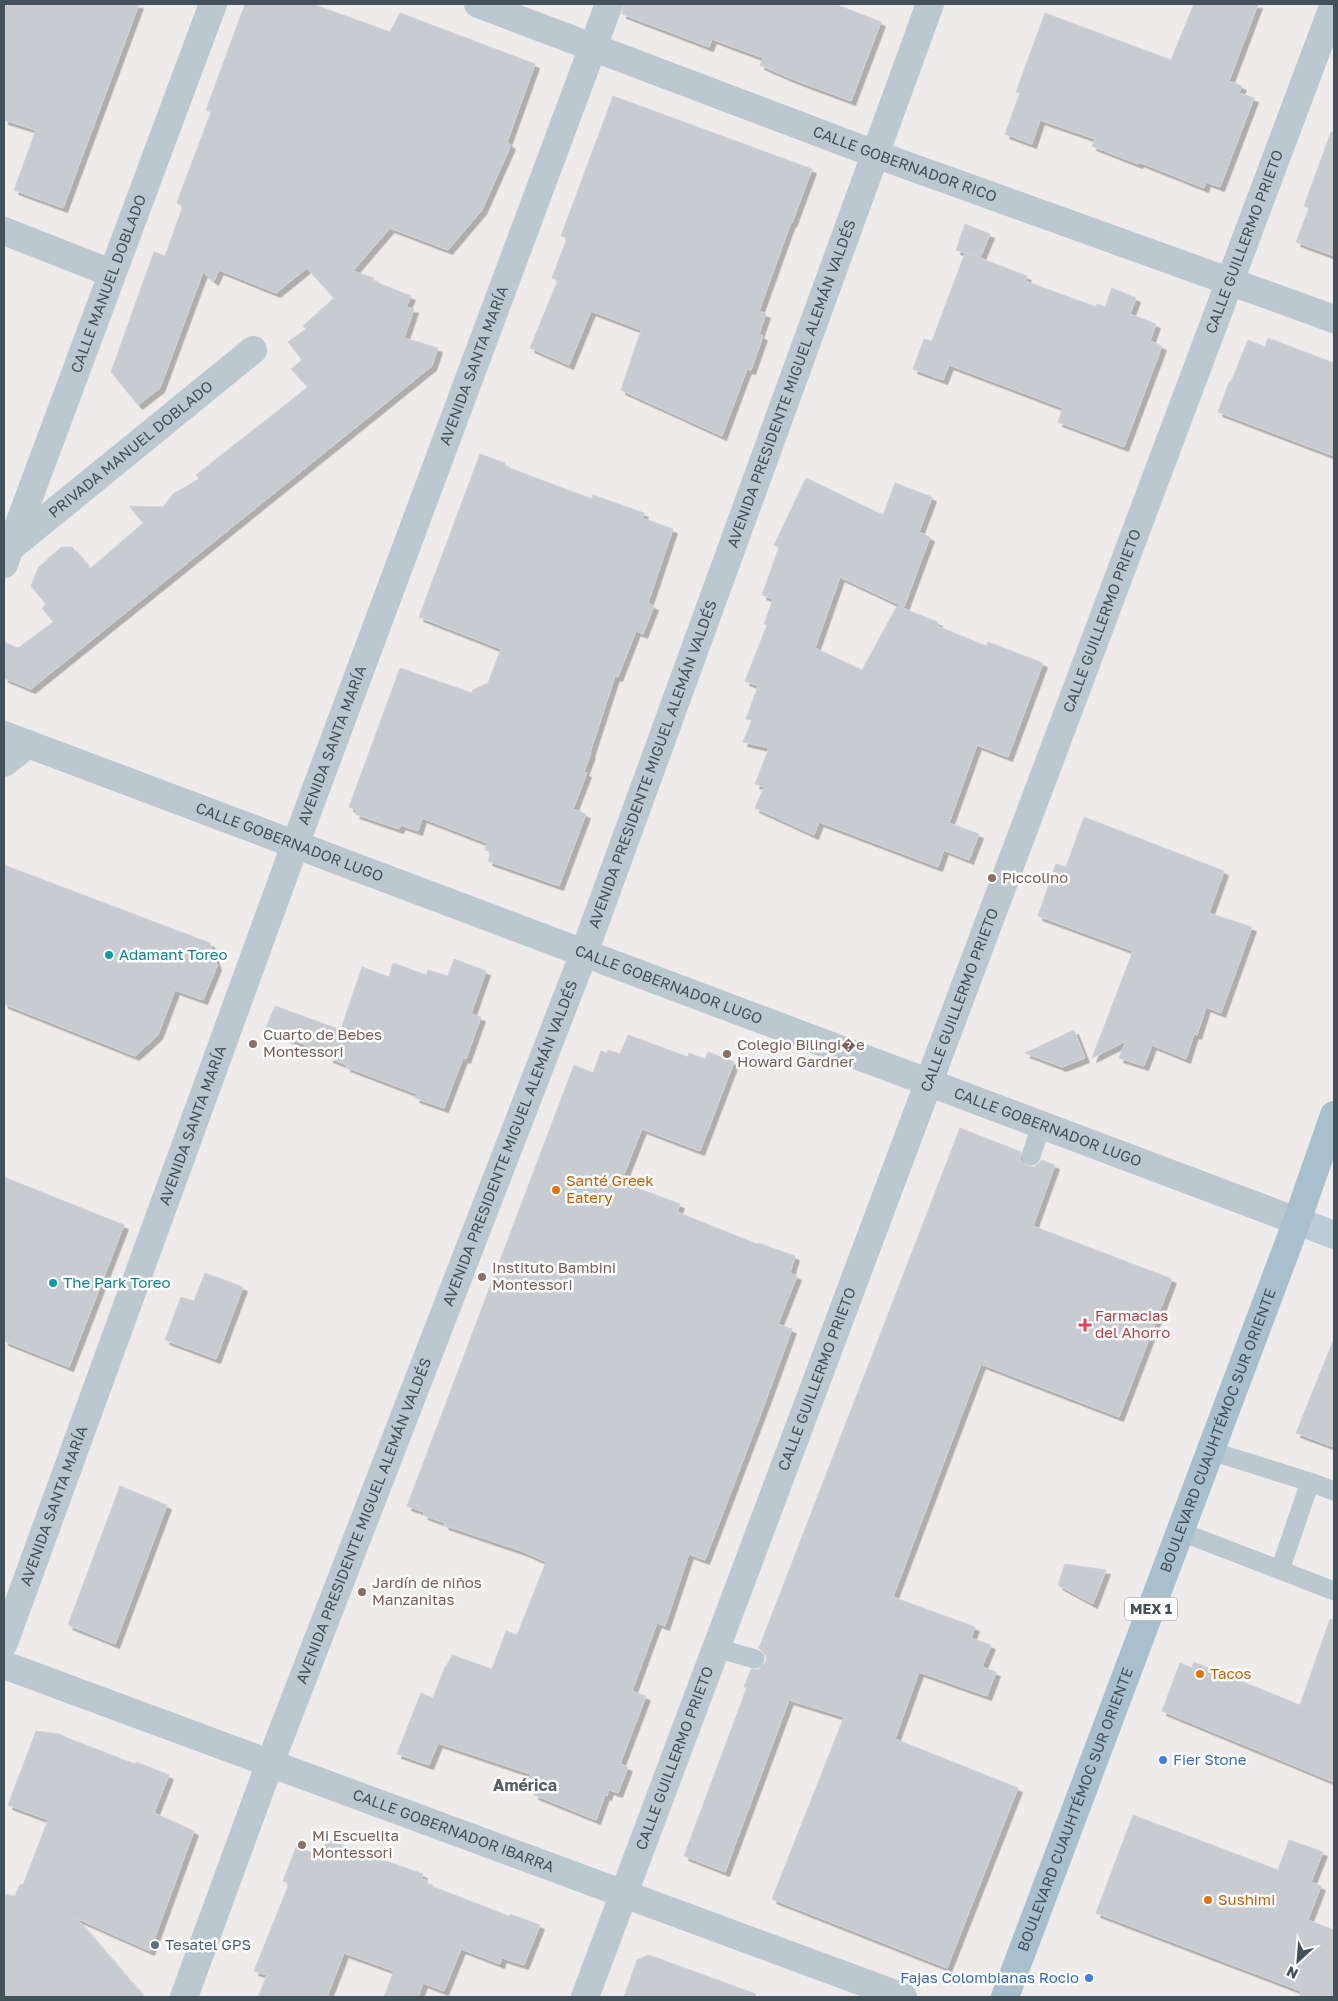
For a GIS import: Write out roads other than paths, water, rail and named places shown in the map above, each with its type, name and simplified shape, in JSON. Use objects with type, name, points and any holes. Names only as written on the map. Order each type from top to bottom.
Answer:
[{"type":"main road","name":"BOULEVARD CUAUHTÉMOC SUR ORIENTE","points":[[1005,1997],[1297,1221],[1334,1116]]},
{"type":"main road","name":"CALLE GOBERNADOR LUGO","points":[[1297,1221],[1334,1236]]},
{"type":"street","name":"CALLE MANUEL DOBLADO","points":[[6,556],[213,4]]},
{"type":"street","name":"CALLE GOBERNADOR RICO","points":[[478,4],[875,154],[1334,319]]},
{"type":"street","name":"AVENIDA SANTA MARÍA","points":[[4,1643],[295,845],[609,4]]},
{"type":"street","name":"AVENIDA PRESIDENTE MIGUEL ALEMÁN VALDÉS","points":[[184,1997],[270,1763],[584,953],[930,4]]},
{"type":"street","name":"CALLE GUILLERMO PRIETO","points":[[585,1997],[1334,4]]},
{"type":"street","points":[[4,230],[111,273]]},
{"type":"street","name":"PRIVADA MANUEL DOBLADO","points":[[6,556],[253,350]]},
{"type":"street","points":[[4,763],[16,740]]},
{"type":"street","name":"CALLE GOBERNADOR LUGO","points":[[16,740],[1297,1221]]},
{"type":"street","name":"CALLE GOBERNADOR IBARRA","points":[[4,1665],[903,1997]]},
{"type":"lane","points":[[1030,1156],[1041,1126]]},
{"type":"lane","points":[[1211,1451],[1334,1491]]},
{"type":"lane","points":[[1280,1570],[1310,1482]]},
{"type":"lane","points":[[1180,1532],[1334,1591]]},
{"type":"lane","points":[[716,1648],[755,1659]]},
{"type":"place","name":"Piccolino","points":[[992,878]]},
{"type":"place","name":"Adamant Toreo","points":[[109,955]]},
{"type":"place","name":"Cuarto de Bebes Montessori","points":[[253,1044]]},
{"type":"place","name":"Colegio Bilingi�e Howard Gardner","points":[[727,1054]]},
{"type":"place","name":"Santé Greek Eatery","points":[[556,1190]]},
{"type":"place","name":"Instituto Bambini Montessori","points":[[482,1277]]},
{"type":"place","name":"The Park Toreo","points":[[53,1283]]},
{"type":"place","name":"Farmacias del Ahorro","points":[[1085,1325]]},
{"type":"place","name":"Jardín de niños Manzanitas","points":[[362,1592]]},
{"type":"place","name":"Tacos","points":[[1200,1674]]},
{"type":"place","name":"Fier Stone","points":[[1163,1760]]},
{"type":"place","name":"Mi Escuelita Montessori","points":[[302,1845]]},
{"type":"place","name":"Sushimi","points":[[1208,1900]]},
{"type":"place","name":"Tesatel GPS","points":[[155,1945]]},
{"type":"place","name":"Fajas Colombianas Rocio","points":[[1089,1978]]},
{"type":"district","name":"América","points":[[525,1785]]}]
